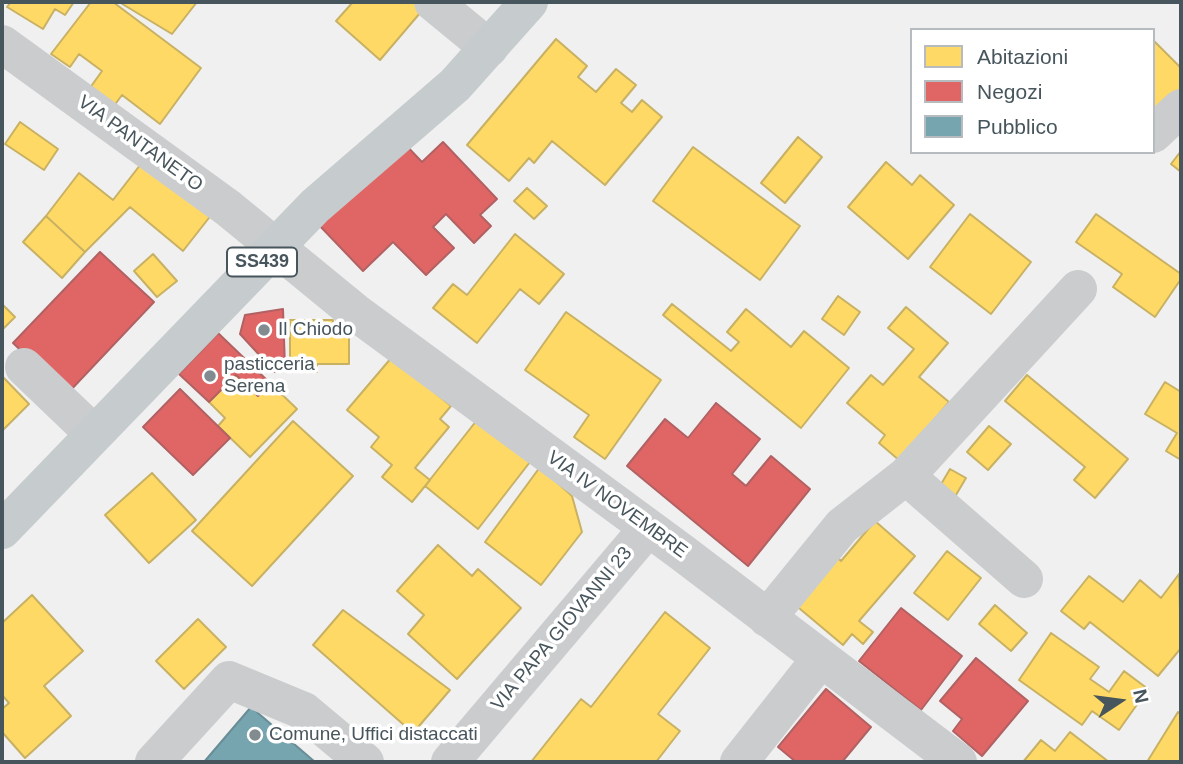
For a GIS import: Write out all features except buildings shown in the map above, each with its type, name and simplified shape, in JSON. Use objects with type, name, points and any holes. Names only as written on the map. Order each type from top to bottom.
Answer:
[{"type":"main road","name":"SS439","points":[[6,517],[93,433],[316,206],[454,85],[528,2]]},
{"type":"street","points":[[433,2],[489,48]]},
{"type":"street","name":"VIA PANTANETO","points":[[2,44],[278,246]]},
{"type":"street","points":[[1155,132],[1181,108]]},
{"type":"street","name":"VIA IV NOVEMBRE","points":[[278,246],[355,312],[648,528],[958,762]]},
{"type":"street","points":[[767,618],[842,526],[906,476],[1078,289]]},
{"type":"street","points":[[24,367],[93,433]]},
{"type":"street","points":[[906,476],[1024,579]]},
{"type":"street","name":"VIA PAPA GIOVANNI 23","points":[[450,762],[648,528]]},
{"type":"street","points":[[739,762],[821,658]]},
{"type":"street","points":[[154,762],[229,680],[304,711],[365,762]]},
{"type":"place","name":"Il Chiodo","points":[[264,330]]},
{"type":"place","name":"pasticceria Serena","points":[[210,376]]},
{"type":"place","name":"Comune, Uffici distaccati","points":[[255,735]]}]
